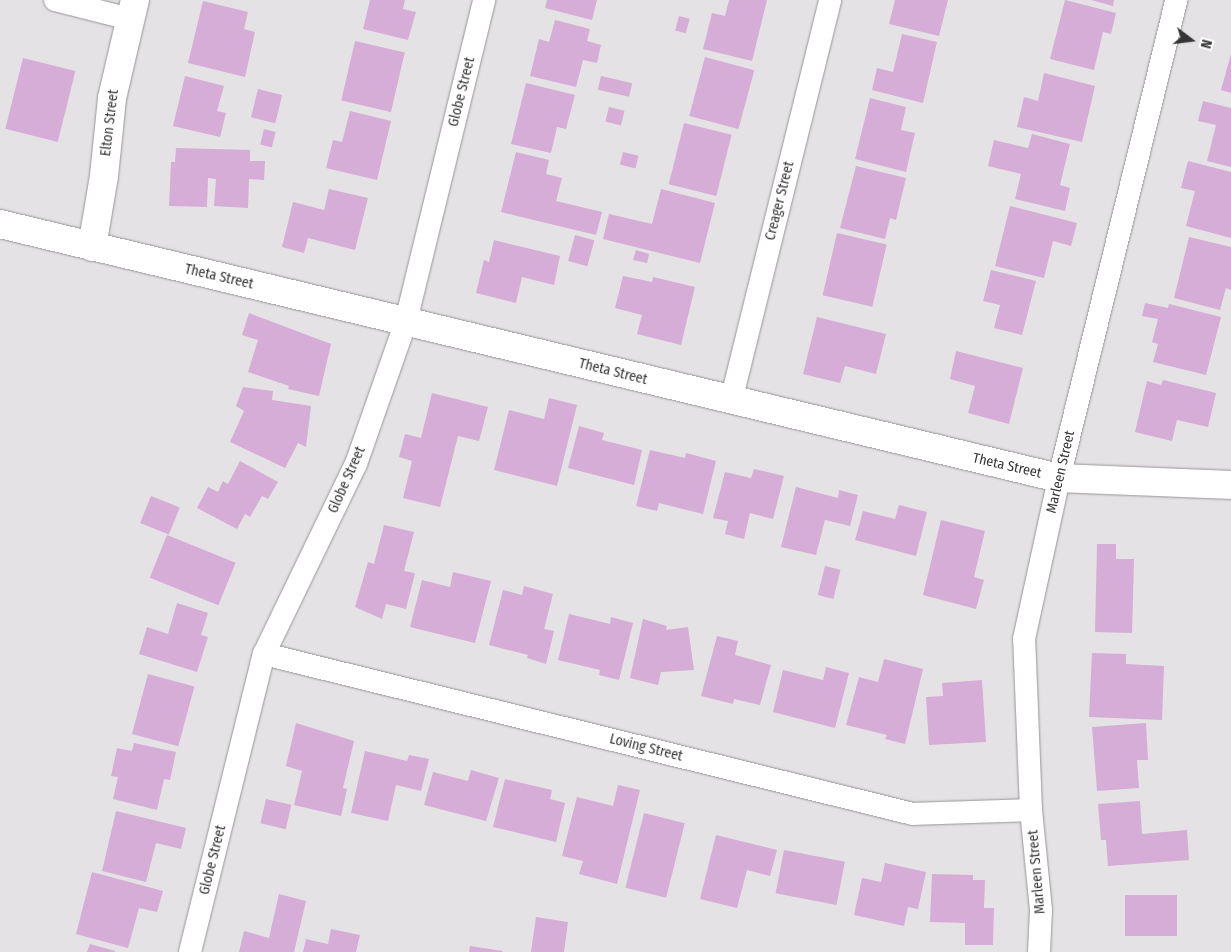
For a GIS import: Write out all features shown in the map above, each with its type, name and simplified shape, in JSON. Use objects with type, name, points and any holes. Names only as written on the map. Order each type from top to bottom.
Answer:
[{"type":"street","points":[[55,0],[133,10]]},
{"type":"street","name":"Globe Street","points":[[190,952],[264,654],[356,464],[406,321],[484,0]]},
{"type":"street","name":"Creager Street","points":[[731,401],[830,0]]},
{"type":"street","name":"Marleen Street","points":[[1039,952],[1041,910],[1031,810],[1024,639],[1059,478],[1176,0]]},
{"type":"street","name":"Elton Street","points":[[92,246],[104,176],[112,98],[133,10]]},
{"type":"street","name":"Theta Street","points":[[0,224],[731,401],[1059,478],[1231,485]]},
{"type":"street","name":"Loving Street","points":[[264,654],[913,814],[1031,810]]},
{"type":"building","points":[[370,0],[405,0],[403,9],[416,12],[408,40],[363,29]]},
{"type":"building","points":[[547,0],[597,0],[592,20],[545,8]]},
{"type":"building","points":[[729,0],[767,0],[752,61],[703,49],[712,13],[725,16]]},
{"type":"building","points":[[895,0],[948,0],[939,36],[889,24]]},
{"type":"building","points":[[1065,0],[1116,13],[1111,34],[1103,32],[1094,70],[1050,59]]},
{"type":"building","points":[[1091,0],[1114,0],[1113,6]]},
{"type":"building","points":[[203,1],[248,12],[244,29],[255,32],[245,77],[188,63]]},
{"type":"building","points":[[679,16],[690,19],[686,33],[675,30]]},
{"type":"building","points":[[555,20],[590,29],[587,41],[601,45],[597,63],[583,60],[576,87],[530,76],[539,39],[549,42]]},
{"type":"building","points":[[902,34],[937,42],[923,103],[872,90],[877,68],[893,72]]},
{"type":"building","points":[[355,41],[405,52],[391,112],[341,100]]},
{"type":"building","points":[[1231,54],[1231,93],[1221,90]]},
{"type":"building","points":[[705,57],[754,70],[738,129],[689,116]]},
{"type":"building","points":[[23,58],[75,71],[58,142],[5,129]]},
{"type":"building","points":[[1044,73],[1095,86],[1082,142],[1017,127],[1024,97],[1038,101]]},
{"type":"building","points":[[185,76],[224,86],[217,111],[226,113],[220,137],[173,126]]},
{"type":"building","points":[[601,76],[632,83],[629,97],[598,90]]},
{"type":"building","points":[[526,83],[575,95],[566,129],[557,127],[551,153],[511,144]]},
{"type":"building","points":[[258,89],[282,95],[275,123],[251,117]]},
{"type":"building","points":[[870,98],[906,107],[901,130],[915,133],[906,172],[855,159]]},
{"type":"building","points":[[1203,101],[1231,108],[1231,167],[1207,161],[1216,125],[1198,121]]},
{"type":"building","points":[[609,107],[625,111],[621,125],[605,122]]},
{"type":"building","points":[[350,111],[391,121],[377,180],[326,168],[333,140],[342,142]]},
{"type":"building","points":[[684,123],[732,135],[716,196],[669,184]]},
{"type":"building","points":[[264,129],[276,132],[272,147],[260,145]]},
{"type":"building","points":[[1032,134],[1070,144],[1060,185],[1070,188],[1065,211],[1015,199],[1021,174],[988,166],[994,140],[1028,148]]},
{"type":"building","points":[[176,148],[250,150],[250,161],[265,161],[264,180],[249,179],[248,208],[214,206],[216,179],[208,178],[207,207],[169,206],[171,162],[175,162]]},
{"type":"building","points":[[516,152],[549,160],[546,174],[562,178],[556,201],[602,212],[596,235],[501,212]]},
{"type":"building","points":[[623,152],[639,156],[635,168],[620,165]]},
{"type":"building","points":[[1188,161],[1231,172],[1231,238],[1186,226],[1195,191],[1181,188]]},
{"type":"building","points":[[856,166],[906,178],[896,220],[890,218],[885,239],[840,228]]},
{"type":"building","points":[[329,189],[368,198],[355,250],[308,238],[304,253],[282,247],[293,202],[324,210]]},
{"type":"building","points":[[661,189],[715,203],[700,263],[603,239],[609,214],[652,224]]},
{"type":"building","points":[[1010,206],[1077,223],[1071,246],[1053,241],[1044,278],[995,266]]},
{"type":"building","points":[[837,233],[887,244],[872,307],[823,295]]},
{"type":"building","points":[[575,235],[594,240],[587,266],[568,261]]},
{"type":"building","points":[[1189,237],[1231,247],[1231,290],[1226,288],[1220,310],[1174,298]]},
{"type":"building","points":[[494,240],[560,256],[554,285],[522,277],[516,303],[476,293],[484,260],[489,262]]},
{"type":"building","points":[[636,250],[649,254],[647,263],[633,260]]},
{"type":"building","points":[[991,270],[1036,281],[1022,335],[994,328],[1000,305],[983,301]]},
{"type":"building","points":[[623,276],[652,282],[653,277],[695,287],[681,345],[637,334],[642,315],[615,308]]},
{"type":"building","points":[[1145,303],[1168,308],[1169,304],[1221,317],[1206,375],[1153,362],[1158,344],[1152,342],[1158,319],[1142,316]]},
{"type":"building","points":[[249,313],[331,344],[319,396],[288,389],[289,386],[248,372],[258,340],[242,335]]},
{"type":"building","points":[[817,317],[886,334],[876,374],[845,366],[840,383],[803,374]]},
{"type":"building","points":[[956,351],[1023,368],[1009,424],[968,413],[975,386],[950,379]]},
{"type":"building","points":[[1163,380],[1216,393],[1208,427],[1177,420],[1172,441],[1135,432],[1147,381],[1161,385]]},
{"type":"building","points":[[243,387],[273,391],[272,400],[311,406],[306,447],[298,443],[285,468],[230,442],[244,411],[236,406]]},
{"type":"building","points":[[432,393],[488,407],[479,441],[458,436],[440,507],[403,498],[412,461],[399,457],[405,434],[421,438]]},
{"type":"building","points":[[549,398],[577,405],[557,486],[494,470],[509,410],[544,419]]},
{"type":"building","points":[[579,426],[604,433],[602,440],[642,450],[634,485],[568,468]]},
{"type":"building","points":[[650,450],[685,458],[686,453],[716,461],[703,514],[659,503],[657,511],[636,506]]},
{"type":"building","points":[[240,461],[278,482],[268,499],[262,496],[250,517],[245,514],[237,529],[197,508],[208,487],[218,492],[223,481],[228,484]]},
{"type":"building","points":[[754,469],[784,476],[773,519],[750,513],[744,539],[725,534],[728,521],[713,518],[725,472],[751,478]]},
{"type":"building","points":[[796,487],[838,498],[839,490],[858,495],[850,526],[825,520],[816,555],[781,547]]},
{"type":"building","points":[[151,496],[180,508],[169,535],[140,523]]},
{"type":"building","points":[[899,505],[927,512],[916,556],[855,540],[863,511],[895,519]]},
{"type":"building","points":[[941,520],[985,531],[974,577],[984,580],[976,609],[923,595]]},
{"type":"building","points":[[384,525],[414,532],[404,571],[415,573],[406,609],[386,604],[382,619],[355,607],[368,562],[374,564]]},
{"type":"building","points":[[167,535],[236,563],[218,605],[150,578]]},
{"type":"building","points":[[1097,544],[1116,544],[1116,559],[1134,559],[1132,633],[1095,632]]},
{"type":"building","points":[[825,566],[841,570],[833,599],[818,595]]},
{"type":"building","points":[[453,572],[491,581],[475,643],[410,627],[422,580],[450,587]]},
{"type":"building","points":[[524,586],[553,594],[544,629],[554,631],[546,664],[527,658],[528,655],[489,645],[503,590],[522,595]]},
{"type":"building","points":[[177,603],[208,613],[201,635],[208,637],[197,672],[139,654],[147,627],[168,634]]},
{"type":"building","points":[[569,614],[610,624],[611,617],[633,623],[619,680],[599,675],[600,670],[558,660]]},
{"type":"building","points":[[643,619],[667,626],[666,630],[688,627],[694,670],[661,672],[658,685],[630,678]]},
{"type":"building","points":[[717,636],[738,641],[735,655],[771,665],[760,705],[734,699],[733,704],[701,696]]},
{"type":"building","points":[[1092,653],[1126,654],[1126,664],[1164,666],[1162,720],[1089,717]]},
{"type":"building","points":[[884,659],[923,669],[905,744],[885,739],[887,735],[846,725],[859,677],[878,682]]},
{"type":"building","points":[[826,667],[849,673],[835,728],[773,712],[783,670],[823,680]]},
{"type":"building","points":[[148,674],[194,686],[178,746],[132,734]]},
{"type":"building","points":[[982,680],[986,742],[929,745],[926,697],[943,696],[942,683]]},
{"type":"building","points":[[296,723],[354,741],[343,788],[347,789],[341,816],[294,805],[302,771],[286,766]]},
{"type":"building","points":[[1146,723],[1148,760],[1137,760],[1139,788],[1097,791],[1092,727]]},
{"type":"building","points":[[134,743],[176,752],[170,780],[164,779],[157,810],[113,799],[118,777],[111,776],[117,748],[132,751]]},
{"type":"building","points":[[365,751],[407,761],[409,755],[429,759],[421,791],[396,785],[388,821],[351,813]]},
{"type":"building","points":[[471,770],[499,778],[486,821],[424,805],[433,772],[468,781]]},
{"type":"building","points":[[505,779],[552,790],[550,799],[565,803],[556,842],[493,827]]},
{"type":"building","points":[[618,785],[640,790],[617,884],[579,874],[583,861],[562,856],[577,797],[613,806]]},
{"type":"building","points":[[266,799],[291,805],[286,829],[260,823]]},
{"type":"building","points":[[1140,801],[1142,834],[1187,830],[1189,860],[1108,866],[1106,840],[1101,840],[1098,804]]},
{"type":"building","points":[[116,811],[186,828],[181,849],[156,843],[146,882],[102,871]]},
{"type":"building","points":[[644,813],[685,823],[666,898],[625,888]]},
{"type":"building","points":[[716,835],[777,850],[770,876],[747,870],[737,908],[700,899]]},
{"type":"building","points":[[784,850],[845,862],[836,905],[776,893]]},
{"type":"building","points":[[885,863],[926,872],[918,909],[908,907],[904,926],[854,915],[862,878],[881,882]]},
{"type":"building","points":[[92,872],[163,891],[157,912],[139,908],[128,948],[76,934]]},
{"type":"building","points":[[932,874],[973,875],[973,880],[985,880],[984,908],[994,908],[993,945],[965,945],[965,923],[930,922]]},
{"type":"building","points":[[279,894],[306,901],[294,952],[239,952],[244,931],[269,938]]},
{"type":"building","points":[[1125,895],[1177,895],[1177,936],[1125,936]]},
{"type":"building","points":[[536,917],[568,922],[564,952],[531,952]]},
{"type":"building","points":[[331,929],[360,935],[356,952],[303,952],[306,939],[328,944]]},
{"type":"building","points":[[90,944],[115,951],[115,952],[87,952]]},
{"type":"building","points":[[470,946],[503,951],[469,952]]}]
